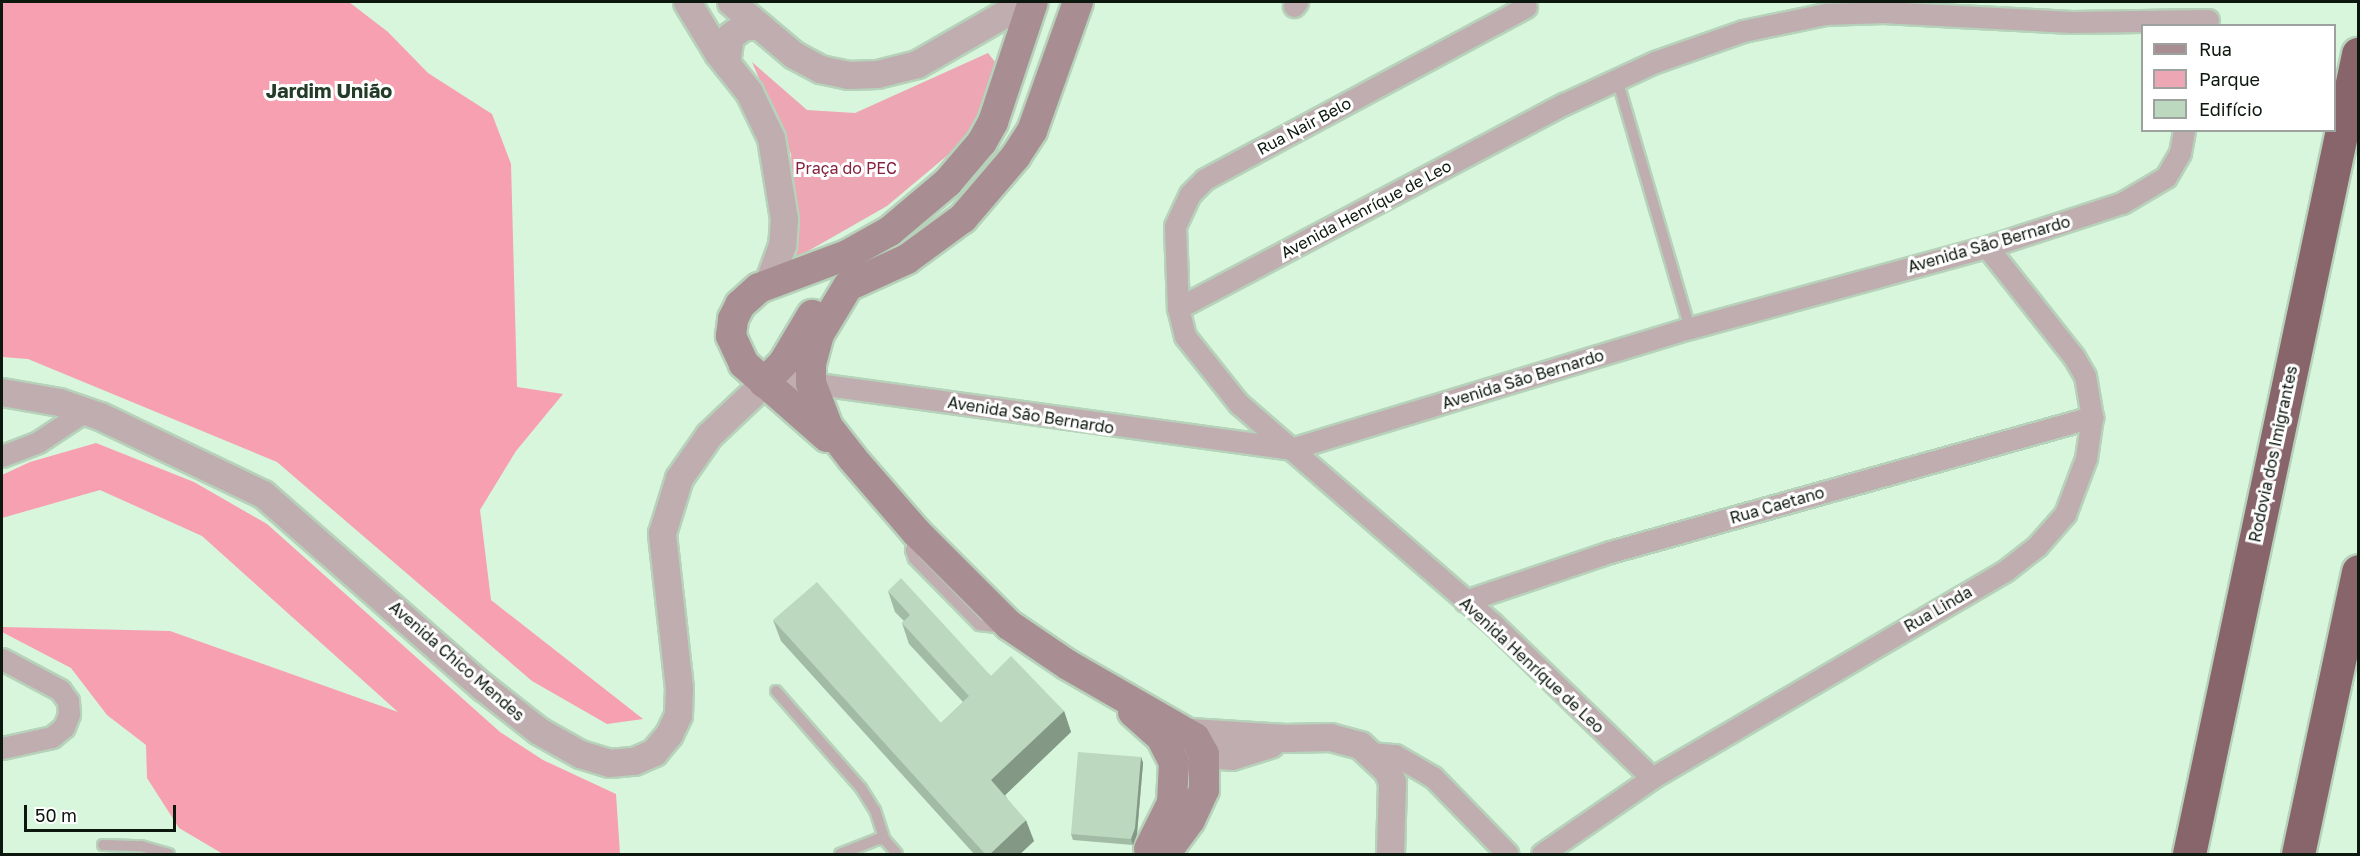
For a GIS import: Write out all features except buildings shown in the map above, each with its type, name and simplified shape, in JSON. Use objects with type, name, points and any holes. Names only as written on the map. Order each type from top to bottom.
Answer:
[{"type":"highway","name":"Rodovia dos Imigrantes","points":[[2189,855],[2358,54]]},
{"type":"highway","points":[[2298,855],[2358,571]]},
{"type":"main road","points":[[852,458],[744,364],[731,336],[740,305],[768,283],[847,255],[890,231],[948,183],[982,142],[993,122],[1033,2]]},
{"type":"main road","points":[[1038,2],[1045,39],[1038,114]]},
{"type":"main road","points":[[764,383],[784,362],[819,303],[848,286],[907,259],[963,218],[1016,156],[1038,114],[1078,2]]},
{"type":"main road","points":[[848,286],[819,334],[810,364],[810,384],[828,427],[916,532],[1009,625],[1111,688],[1183,748],[1202,799],[1165,855]]},
{"type":"main road","points":[[1146,855],[1172,803],[1183,748]]},
{"type":"street","points":[[687,2],[762,114],[778,165],[784,219],[782,245],[768,283]]},
{"type":"street","points":[[731,2],[794,55],[819,69],[848,75],[877,74],[917,64],[1025,2]]},
{"type":"street","name":"Rua Nair Belo","points":[[1179,308],[1175,226],[1190,194],[1205,179],[1526,7]]},
{"type":"street","name":"Avenida Henríque de Leo","points":[[1653,778],[1465,601],[1239,404],[1185,336],[1179,308],[1617,79],[1697,44],[1825,14],[1883,12],[2072,22],[2210,16]]},
{"type":"street","points":[[726,63],[730,36],[744,26],[759,26]]},
{"type":"street","name":"Avenida São Bernardo","points":[[810,384],[1291,449],[1690,328],[1987,247],[2121,203],[2166,177],[2180,153],[2184,132]]},
{"type":"street","name":"Rua Linda","points":[[1542,855],[1653,778],[2005,571],[2037,546],[2065,514],[2078,484],[2092,417],[2085,376],[2074,357],[1987,247]]},
{"type":"street","points":[[764,383],[810,384]]},
{"type":"street","name":"Avenida Chico Mendes","points":[[2,392],[59,402],[85,411],[263,494],[483,687],[539,731],[580,754],[609,763],[634,761],[654,753],[669,734],[678,715],[679,687],[662,555],[665,512],[679,478],[709,435],[764,383]]},
{"type":"street","points":[[2,456],[38,442],[85,411]]},
{"type":"street","name":"Rua Caetano","points":[[1465,601],[1610,552],[2092,417]]},
{"type":"street","points":[[2,659],[60,690],[68,701],[69,714],[64,727],[52,737],[2,748]]},
{"type":"street","points":[[1183,748],[1231,756],[1286,738],[1330,737],[1351,741],[1370,753],[1387,770],[1392,782],[1390,855]]},
{"type":"street","points":[[1370,753],[1395,755],[1433,777],[1508,855]]},
{"type":"lane","points":[[1617,79],[1690,328]]},
{"type":"lane","points":[[776,691],[861,788],[875,810],[885,840],[897,855]]},
{"type":"lane","points":[[840,855],[871,840],[885,840]]},
{"type":"lane","points":[[103,845],[141,846],[169,855]]},
{"type":"green space","name":"Praça do PEC","points":[[988,53],[999,67],[981,116],[961,144],[887,206],[796,258],[791,154],[752,62],[807,110],[855,113]]},
{"type":"shaded area","points":[[2,2],[349,2],[388,32],[428,73],[492,114],[511,164],[517,387],[563,394],[516,451],[480,510],[491,600],[643,719],[607,724],[532,681],[277,462],[28,359],[2,357]]},
{"type":"shaded area","points":[[96,443],[194,482],[267,524],[500,732],[543,760],[616,794],[620,854],[223,854],[179,828],[147,778],[146,745],[107,715],[71,668],[2,632],[2,627],[170,631],[398,712],[202,536],[100,490],[2,518],[2,475],[30,462]]},
{"type":"district","name":"Jardim União","points":[[329,90]]}]
